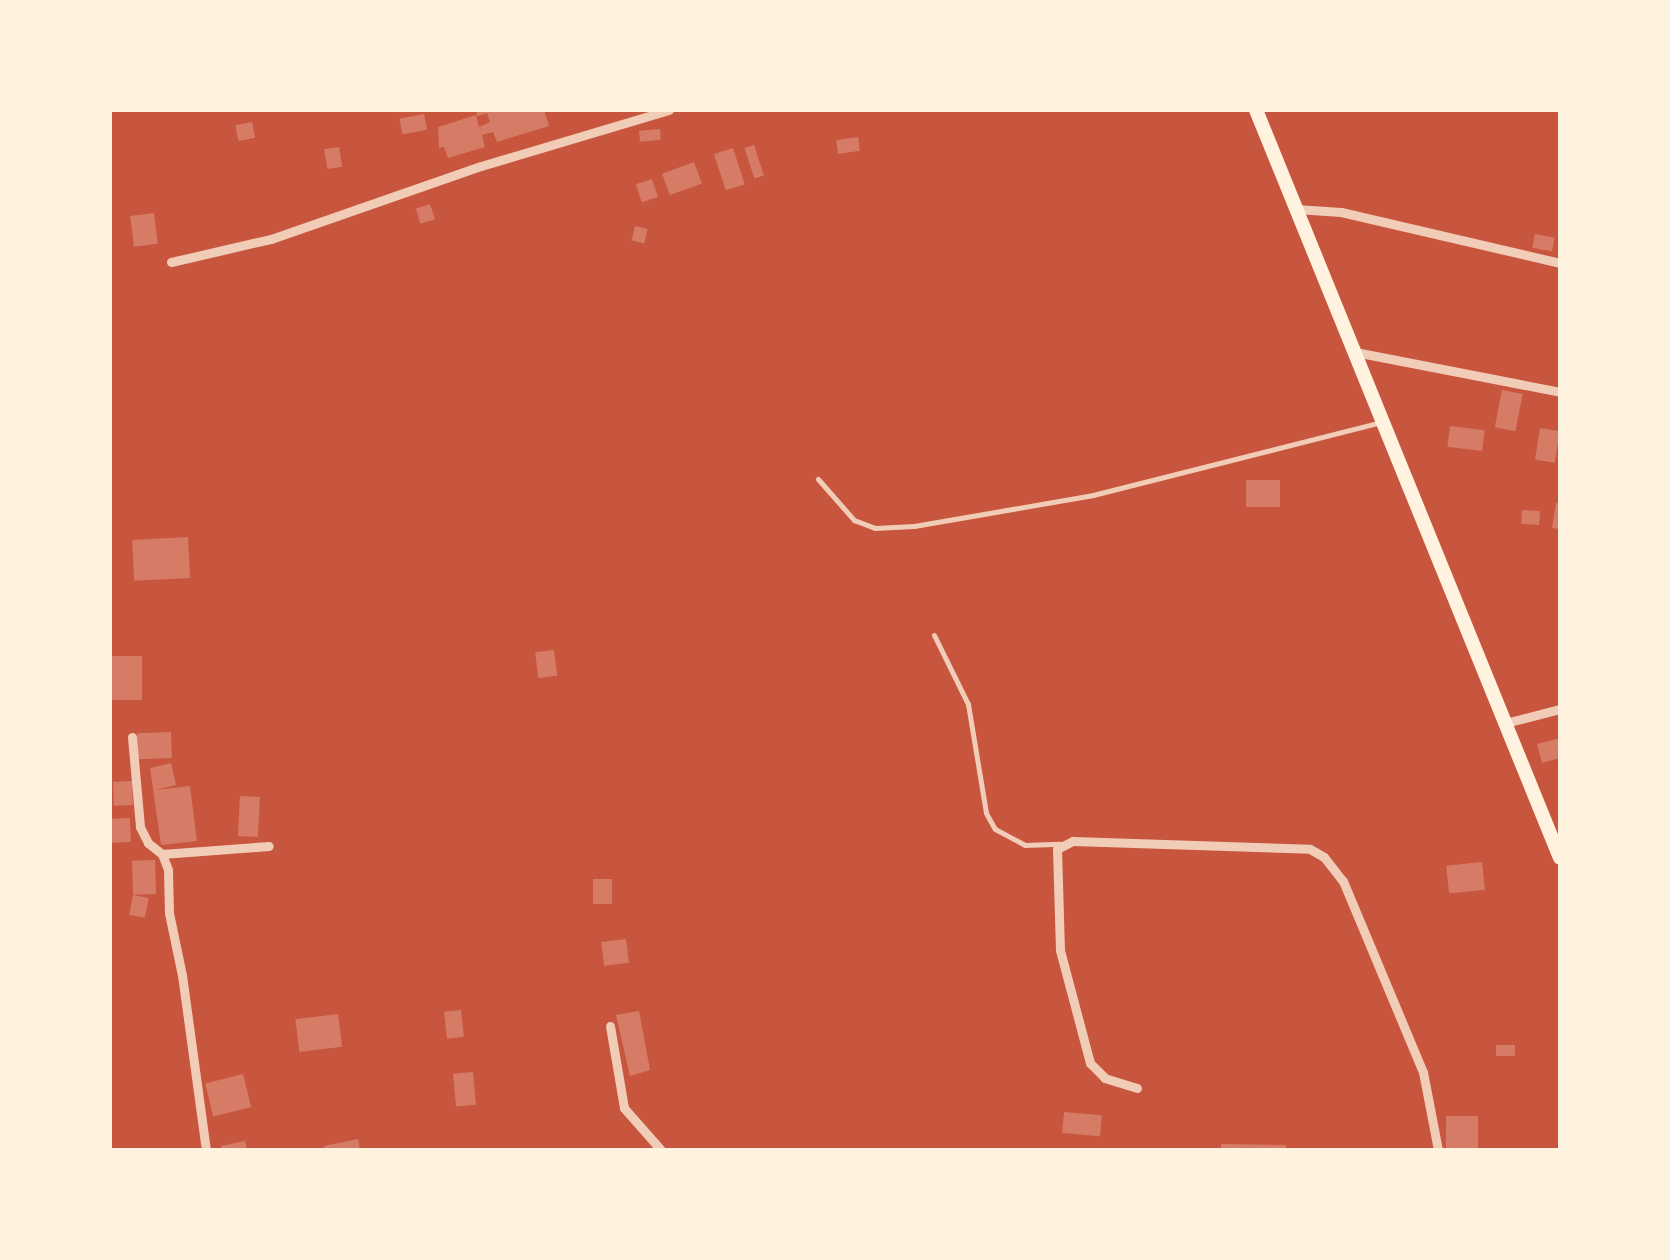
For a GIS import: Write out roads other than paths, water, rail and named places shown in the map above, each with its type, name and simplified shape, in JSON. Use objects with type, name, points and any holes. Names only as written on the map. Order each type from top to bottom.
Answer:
[{"type":"main road","points":[[1256,110],[1560,858]]},
{"type":"street","points":[[171,262],[271,239],[525,152],[669,110]]},
{"type":"street","points":[[1296,209],[1341,212],[1560,263]]},
{"type":"street","points":[[1355,352],[1560,392]]},
{"type":"street","points":[[1506,723],[1560,709]]},
{"type":"street","points":[[132,737],[140,827],[148,843],[162,854],[270,846]]},
{"type":"street","points":[[1543,815],[1560,816]]},
{"type":"street","points":[[1137,1088],[1105,1078],[1090,1063],[1060,950],[1056,854],[1060,844],[1296,847],[1324,857],[1344,881],[1422,1072],[1438,1150]]},
{"type":"street","points":[[162,854],[206,1150]]},
{"type":"street","points":[[610,1026],[624,1108],[661,1150]]},
{"type":"lane","points":[[818,478],[854,520],[874,528],[914,526],[1093,495],[1383,422]]},
{"type":"lane","points":[[934,635],[968,704],[986,813],[995,829],[1025,844],[1060,844]]}]
